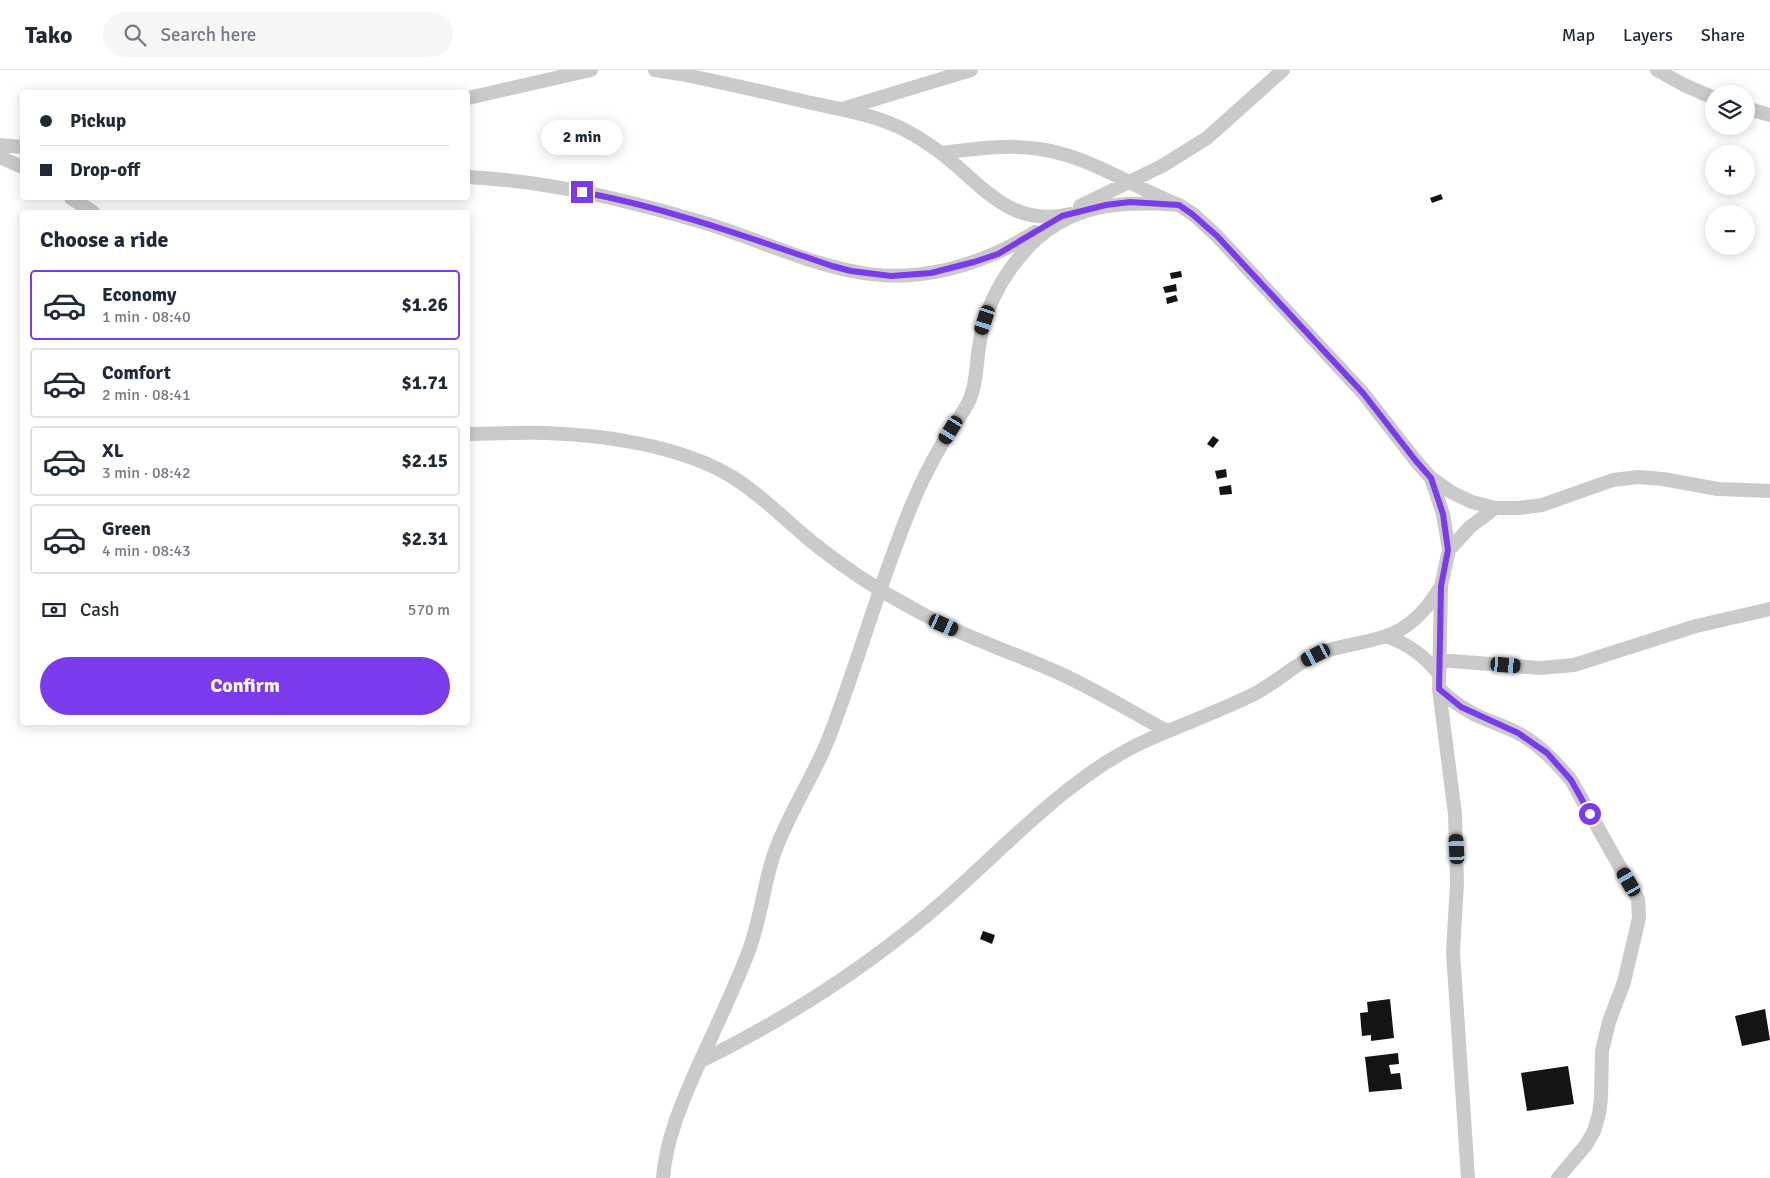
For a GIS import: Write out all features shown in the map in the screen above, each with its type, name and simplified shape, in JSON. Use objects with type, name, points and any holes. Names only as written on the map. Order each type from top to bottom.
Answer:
[{"type":"street","points":[[470,98],[591,70]]},
{"type":"street","points":[[655,70],[681,74],[884,121],[923,140],[941,153],[993,199],[1006,207],[1036,216],[1062,216],[1106,205],[1130,202],[1179,205]]},
{"type":"street","points":[[842,110],[970,70]]},
{"type":"street","points":[[470,177],[546,185],[618,200],[708,224],[851,271],[891,276],[931,273],[974,262],[1019,242],[1062,216],[1162,166],[1207,138],[1284,70]]},
{"type":"street","points":[[1657,70],[1705,94]]},
{"type":"street","points":[[1755,111],[1770,115]]},
{"type":"street","points":[[0,145],[20,146]]},
{"type":"street","points":[[941,153],[1002,147],[1058,152],[1084,161],[1179,205],[1211,230],[1334,361],[1363,393],[1431,478],[1451,492],[1472,502],[1496,508],[1542,505],[1613,480],[1638,477],[1663,479],[1718,489],[1770,491]]},
{"type":"street","points":[[0,157],[20,166]]},
{"type":"street","points":[[74,200],[90,210]]},
{"type":"street","points":[[663,1178],[672,1134],[701,1061],[750,949],[774,856],[786,824],[824,752],[914,497],[938,450],[971,396],[975,381],[981,330],[988,310],[1009,270],[1024,251],[1055,226],[1083,212]]},
{"type":"street","points":[[470,434],[545,432],[578,435],[641,445],[704,462],[733,477],[761,496],[814,544],[880,590],[944,625],[1081,684],[1167,731]]},
{"type":"street","points":[[1431,478],[1443,514],[1448,550],[1441,586],[1438,666],[1439,689],[1455,814],[1457,884],[1453,952],[1468,1178]]},
{"type":"street","points":[[1448,550],[1470,527],[1496,508]]},
{"type":"street","points":[[701,1061],[791,1013],[871,960],[939,905],[1067,791],[1114,757],[1167,731],[1254,694],[1316,655],[1343,646],[1386,636],[1403,628],[1431,602],[1441,586]]},
{"type":"street","points":[[1386,636],[1416,650],[1438,666],[1540,668],[1574,665],[1696,626],[1770,609]]},
{"type":"street","points":[[1439,689],[1468,711],[1525,737],[1547,753],[1560,766],[1571,780],[1638,899],[1639,918],[1624,982],[1603,1044],[1601,1066],[1602,1098],[1594,1131],[1586,1145],[1558,1178]]},
{"type":"building","points":[[1441,194],[1443,199],[1432,203],[1430,198]]},
{"type":"building","points":[[1181,271],[1182,277],[1171,279],[1170,273]]},
{"type":"building","points":[[1176,284],[1177,291],[1165,293],[1163,287]]},
{"type":"building","points":[[1176,295],[1178,301],[1167,304],[1166,298]]},
{"type":"building","points":[[1213,436],[1219,440],[1213,448],[1207,444]]},
{"type":"building","points":[[1226,469],[1227,477],[1217,479],[1215,471]]},
{"type":"building","points":[[1231,485],[1232,494],[1220,495],[1219,487]]},
{"type":"building","points":[[983,931],[995,935],[992,944],[980,939]]},
{"type":"building","points":[[1390,999],[1394,1038],[1371,1041],[1371,1035],[1362,1036],[1360,1013],[1368,1012],[1367,1002]]},
{"type":"building","points":[[1765,1009],[1770,1040],[1742,1046],[1735,1016]]},
{"type":"building","points":[[1398,1053],[1399,1064],[1389,1065],[1391,1074],[1400,1073],[1402,1089],[1369,1092],[1365,1057]]},
{"type":"building","points":[[1568,1066],[1574,1104],[1527,1111],[1521,1073]]},
{"type":"route","points":[[582,192],[654,208],[708,224],[832,266],[871,275],[891,276],[931,273],[974,262],[998,254],[1062,216],[1106,205],[1130,202],[1179,205],[1205,224],[1217,236],[1334,361],[1363,393],[1431,478],[1443,514],[1448,550],[1441,586],[1439,689],[1461,707],[1518,733],[1547,753],[1571,780],[1590,814]]}]
